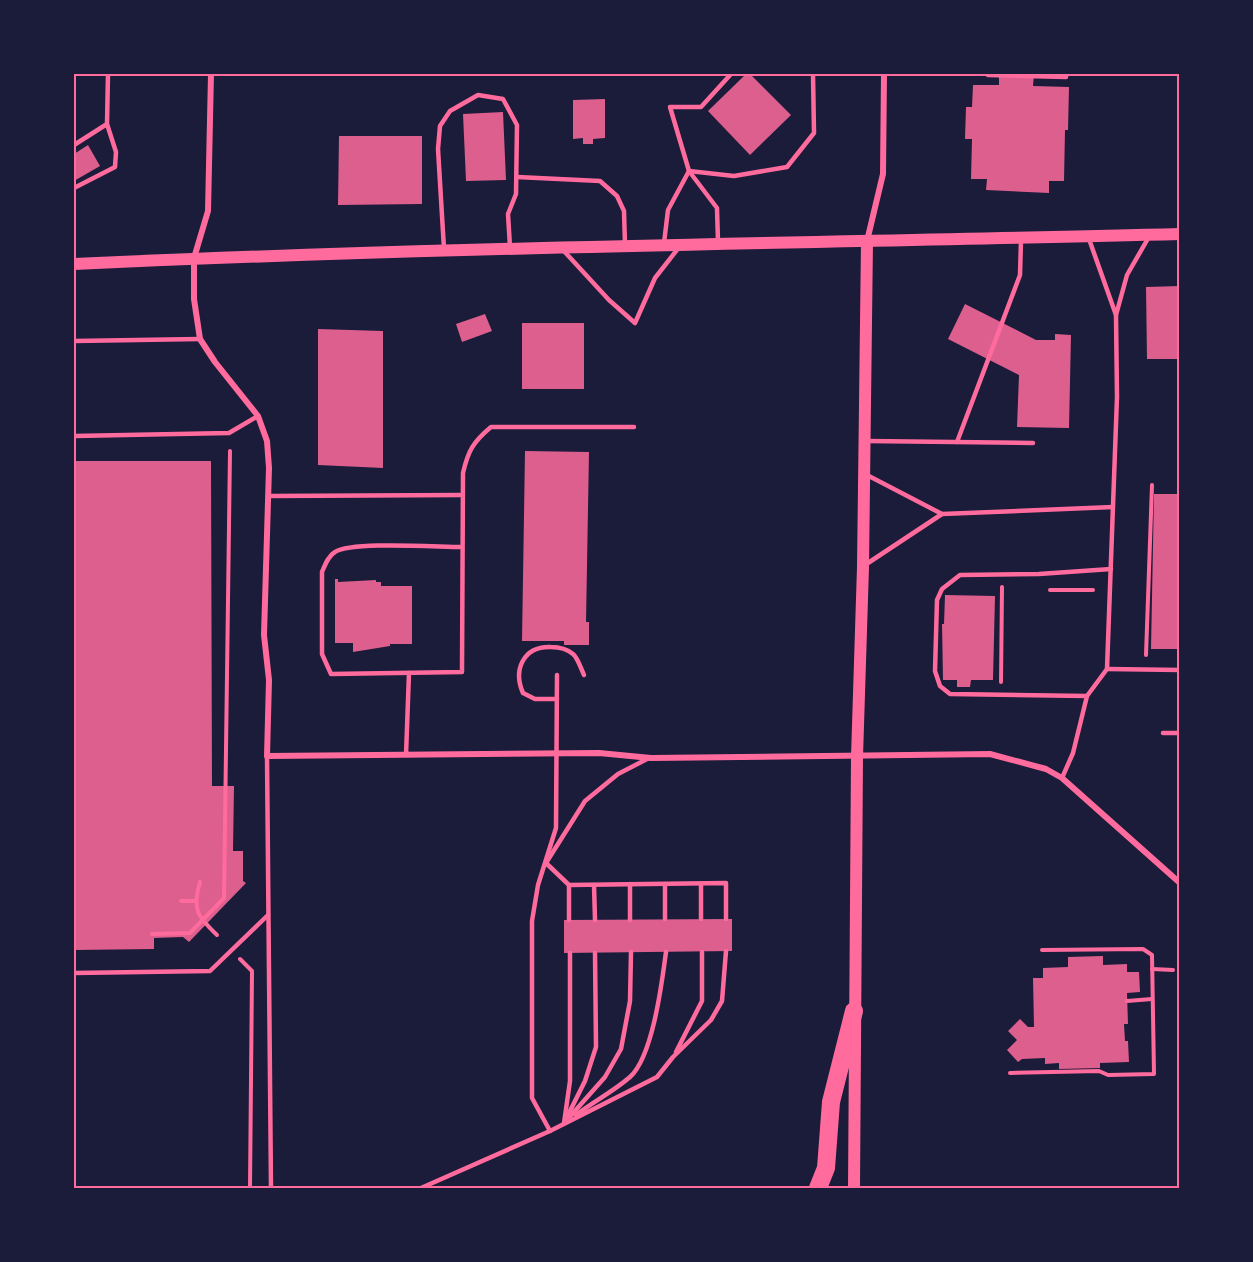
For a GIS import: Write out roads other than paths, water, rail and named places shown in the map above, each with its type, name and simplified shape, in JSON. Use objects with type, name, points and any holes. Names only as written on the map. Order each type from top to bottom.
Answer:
[{"type":"highway","points":[[818,1188],[826,1168],[831,1102],[854,1011]]},
{"type":"main road","points":[[74,264],[194,258],[510,249],[1179,234]]},
{"type":"main road","points":[[854,1188],[857,757],[863,567],[867,241]]},
{"type":"street","points":[[211,74],[207,211],[194,258],[194,299],[200,339],[215,362],[258,416],[267,441],[268,496],[264,635],[268,680],[267,756],[599,753],[651,758],[990,754],[1046,769],[1062,778],[1179,883]]},
{"type":"street","points":[[867,241],[883,174],[884,74]]},
{"type":"lane","points":[[74,188],[115,167],[116,152],[107,124],[108,74]]},
{"type":"lane","points":[[719,244],[717,208],[690,171],[670,107],[701,107],[731,74]]},
{"type":"lane","points":[[690,171],[734,176],[787,167],[814,133],[813,74]]},
{"type":"lane","points":[[988,74],[1066,77],[1066,74]]},
{"type":"lane","points":[[444,252],[438,149],[440,126],[450,111],[478,95],[503,99],[517,125],[516,194],[508,214],[510,249]]},
{"type":"lane","points":[[74,145],[107,124]]},
{"type":"lane","points":[[664,246],[668,210],[690,171]]},
{"type":"lane","points":[[517,177],[600,181],[617,196],[624,211],[625,246]]},
{"type":"lane","points":[[1062,778],[1073,753],[1087,696],[1107,669],[1116,398],[1116,315],[1127,275],[1150,235]]},
{"type":"lane","points":[[1088,236],[1116,315]]},
{"type":"lane","points":[[957,441],[1020,275],[1021,238]]},
{"type":"lane","points":[[561,248],[609,300],[635,323],[655,278],[681,245]]},
{"type":"lane","points":[[74,340],[200,339]]},
{"type":"lane","points":[[74,436],[229,433],[258,416]]},
{"type":"lane","points":[[462,547],[354,546],[333,553],[322,572],[322,654],[331,674],[462,672],[463,474],[467,455],[477,439],[491,427],[634,427]]},
{"type":"lane","points":[[864,441],[1033,443]]},
{"type":"lane","points":[[864,474],[942,514],[1113,507]]},
{"type":"lane","points":[[268,496],[462,495]]},
{"type":"lane","points":[[863,567],[942,514]]},
{"type":"lane","points":[[1087,696],[950,694],[940,686],[935,671],[937,600],[942,589],[960,575],[1039,574],[1111,569]]},
{"type":"lane","points":[[557,699],[535,699],[523,693],[517,681],[524,657],[532,650],[560,647],[574,655],[584,675]]},
{"type":"lane","points":[[1107,669],[1179,670]]},
{"type":"lane","points":[[406,755],[409,674]]},
{"type":"lane","points":[[550,1131],[532,1098],[532,921],[538,885],[556,828],[557,675]]},
{"type":"lane","points":[[1163,733],[1179,733]]},
{"type":"lane","points":[[267,756],[271,1188]]},
{"type":"lane","points":[[546,863],[585,801],[618,774],[651,758]]},
{"type":"lane","points":[[546,863],[569,885],[726,883],[726,919]]},
{"type":"lane","points":[[630,884],[630,920]]},
{"type":"lane","points":[[665,884],[665,919]]},
{"type":"lane","points":[[701,884],[701,919]]},
{"type":"lane","points":[[569,885],[569,920]]},
{"type":"lane","points":[[594,885],[595,920]]},
{"type":"lane","points":[[74,973],[210,971],[268,915]]},
{"type":"lane","points":[[421,1188],[550,1131],[657,1077],[711,1020],[722,1001],[726,951]]},
{"type":"lane","points":[[564,1123],[605,1077],[621,1049],[630,1001],[630,952]]},
{"type":"lane","points":[[564,1123],[632,1076],[644,1053],[660,1000],[666,952]]},
{"type":"lane","points":[[673,1058],[702,1001],[702,952]]},
{"type":"lane","points":[[564,1123],[570,1081],[570,953]]},
{"type":"lane","points":[[564,1123],[585,1081],[596,1047],[595,953]]}]
